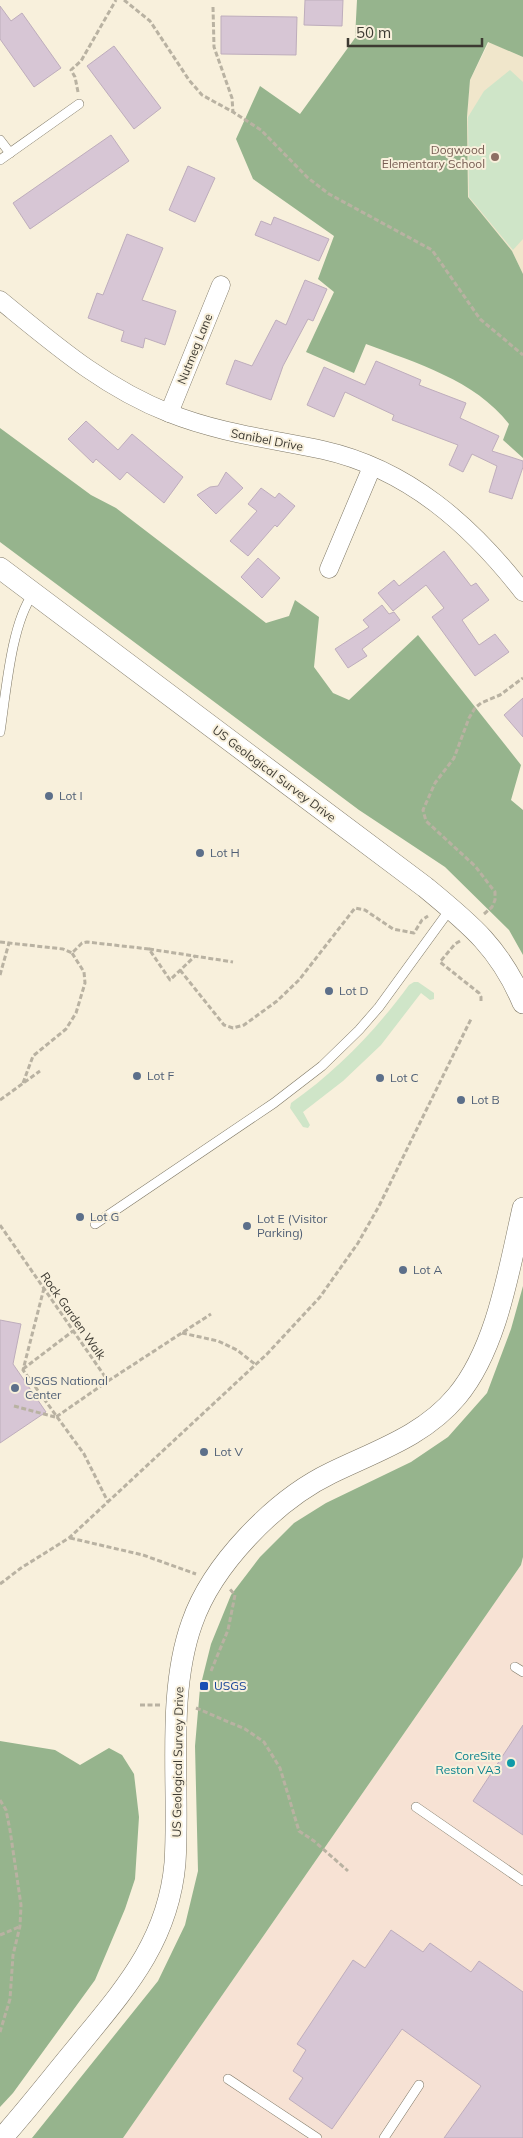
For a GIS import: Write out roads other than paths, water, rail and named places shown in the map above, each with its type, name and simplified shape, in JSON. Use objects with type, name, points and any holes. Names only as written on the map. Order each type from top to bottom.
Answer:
[{"type":"street","name":"Nutmeg Lane","points":[[169,413],[221,285]]},
{"type":"street","name":"Sanibel Drive","points":[[0,300],[95,375],[132,396],[169,413],[221,431],[338,454],[372,467],[406,484],[443,507],[475,535],[523,592]]},
{"type":"street","points":[[329,569],[372,467]]},
{"type":"street","name":"US Geological Survey Drive","points":[[0,568],[451,908],[468,932],[500,960],[523,1003]]},
{"type":"street","name":"US Geological Survey Drive","points":[[3,2138],[125,1988],[149,1953],[161,1928],[172,1890],[175,1863],[178,1706],[182,1657],[192,1624],[213,1579],[254,1530],[290,1498],[328,1474],[410,1436],[435,1418],[457,1396],[474,1371],[489,1340],[523,1208]]},
{"type":"lane","points":[[0,160],[80,104]]},
{"type":"lane","points":[[0,140],[10,153]]},
{"type":"lane","points":[[0,732],[18,626],[25,606],[33,594]]},
{"type":"lane","points":[[95,1224],[274,1103],[322,1066],[379,1007],[451,908]]},
{"type":"lane","points":[[416,1807],[523,1882]]},
{"type":"lane","points":[[228,2079],[317,2138]]},
{"type":"lane","points":[[384,2138],[419,2085]]},
{"type":"place","name":"Dogwood Elementary School","points":[[495,157]]},
{"type":"place","name":"Lot I","points":[[49,796]]},
{"type":"place","name":"Lot H","points":[[200,853]]},
{"type":"place","name":"Lot D","points":[[329,991]]},
{"type":"place","name":"Lot F","points":[[137,1076]]},
{"type":"place","name":"Lot C","points":[[380,1078]]},
{"type":"place","name":"Lot B","points":[[461,1100]]},
{"type":"place","name":"Lot G","points":[[80,1217]]},
{"type":"place","name":"Lot E (Visitor Parking)","points":[[247,1226]]},
{"type":"place","name":"Lot A","points":[[403,1270]]},
{"type":"place","name":"USGS National Center","points":[[15,1388]]},
{"type":"place","name":"Lot V","points":[[204,1452]]},
{"type":"place","name":"USGS","points":[[204,1686]]},
{"type":"place","name":"CoreSite Reston VA3","points":[[511,1763]]}]
